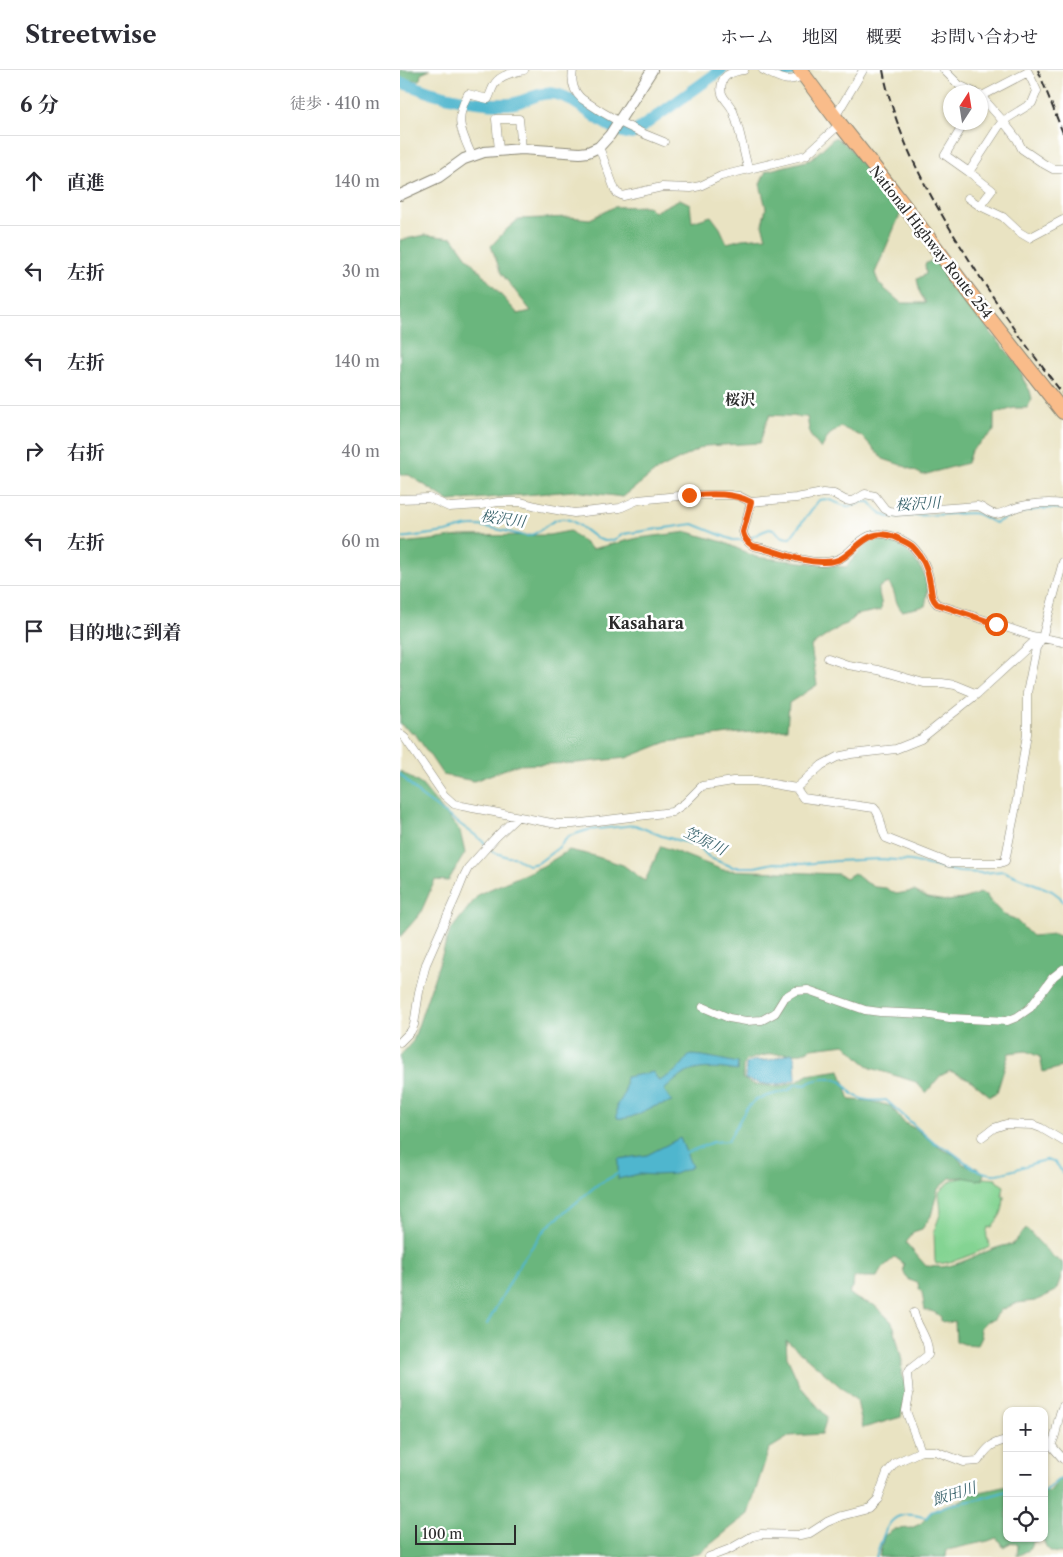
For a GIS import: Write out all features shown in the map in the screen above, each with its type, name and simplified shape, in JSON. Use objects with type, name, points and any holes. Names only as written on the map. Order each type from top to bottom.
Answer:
[{"type":"highway","name":"National Highway Route 254","points":[[801,72],[1063,412]]},
{"type":"street","points":[[472,156],[462,133],[460,120],[461,108],[468,94],[488,99],[498,79],[524,70]]},
{"type":"street","points":[[573,70],[572,84],[577,95],[618,122],[664,142]]},
{"type":"street","points":[[400,195],[439,177],[464,159],[484,152],[522,149],[580,153],[599,147],[610,135],[652,70]]},
{"type":"street","points":[[744,70],[724,78],[721,90],[726,102],[733,110],[748,168]]},
{"type":"street","points":[[763,70],[787,80],[796,79],[801,72]]},
{"type":"street","points":[[599,147],[615,190],[623,196],[662,187],[692,188],[700,186],[721,176],[748,168],[806,155],[837,121],[863,70]]},
{"type":"street","points":[[944,70],[959,85]]},
{"type":"street","points":[[969,172],[1003,121],[1032,103],[1037,91],[1028,72],[988,91]]},
{"type":"street","points":[[988,105],[1017,139],[1022,149],[1053,169],[1063,169]]},
{"type":"street","points":[[500,150],[496,119],[519,119],[522,149]]},
{"type":"street","points":[[960,130],[945,155],[992,190],[980,206]]},
{"type":"street","points":[[968,198],[1003,217],[1019,232],[1029,238],[1063,220]]},
{"type":"street","points":[[400,499],[429,498],[449,507],[498,502],[521,502],[574,513],[620,508],[638,500],[689,495],[739,496],[751,502],[796,498],[823,493],[834,494],[850,501],[865,494],[875,496],[885,509],[889,511],[977,506],[996,514],[1016,507],[1050,503],[1063,504]]},
{"type":"street","points":[[751,502],[743,532],[749,544],[753,546],[803,560],[826,562],[842,558],[868,536],[877,534],[891,536],[902,540],[917,552],[925,565],[931,585],[932,598],[937,604],[1040,638],[1063,642]]},
{"type":"street","points":[[400,734],[405,738],[444,795],[454,804],[517,817],[565,824],[672,812],[685,803],[702,786],[755,780],[796,788],[803,798],[874,808],[878,812],[886,838],[949,863],[1000,863],[1005,861],[1015,811],[1026,734],[1027,693],[1036,648],[1063,562]]},
{"type":"street","points":[[796,788],[822,765],[838,757],[896,749],[921,739],[977,694],[1040,638]]},
{"type":"street","points":[[828,658],[924,683],[955,685],[977,694]]},
{"type":"street","points":[[400,1042],[414,1025],[418,992],[426,964],[468,868],[517,817]]},
{"type":"street","points":[[704,1007],[729,1018],[746,1021],[762,1020],[775,1013],[785,997],[795,991],[808,990],[865,1010],[1007,1021],[1030,1008],[1049,982],[1063,969]]},
{"type":"street","points":[[982,1137],[994,1128],[1006,1124],[1032,1125],[1041,1128],[1063,1142]]},
{"type":"street","points":[[914,1313],[929,1352],[907,1374],[909,1395],[906,1411],[921,1451]]},
{"type":"street","points":[[1062,1455],[1048,1443],[1056,1435],[1057,1420],[1063,1406]]},
{"type":"street","points":[[709,1557],[730,1549],[753,1536],[761,1534],[800,1535],[810,1533],[827,1522],[868,1509],[877,1500],[887,1473],[895,1463],[921,1451],[934,1451],[964,1462],[978,1461],[987,1448],[1003,1441]]},
{"type":"green space","points":[[400,70],[430,70],[421,74],[420,80],[400,80]]},
{"type":"green space","points":[[835,137],[849,147],[883,190],[902,210],[875,273],[879,284],[901,303],[926,303],[920,293],[917,279],[926,274],[925,264],[934,259],[943,266],[947,284],[963,291],[987,328],[1021,368],[1023,379],[1032,399],[1027,408],[1014,408],[994,414],[994,431],[971,451],[967,463],[923,475],[883,459],[863,437],[841,427],[829,435],[821,449],[810,435],[807,417],[770,415],[760,443],[705,446],[656,471],[623,497],[574,491],[449,501],[409,475],[400,475],[400,240],[426,235],[453,238],[466,256],[518,314],[531,311],[501,273],[491,246],[519,219],[570,217],[590,219],[614,207],[648,206],[654,212],[680,199],[690,204],[692,222],[711,216],[720,228],[727,243],[742,239],[766,237],[762,225],[766,208],[760,184],[766,171],[810,160]]},
{"type":"green space","points":[[570,531],[592,549],[638,538],[688,532],[723,542],[756,557],[846,567],[866,546],[882,539],[890,541],[906,550],[923,572],[928,589],[925,606],[902,611],[897,604],[893,589],[888,583],[879,587],[881,610],[856,615],[847,624],[811,646],[817,685],[789,703],[787,729],[667,742],[626,758],[577,763],[516,765],[474,781],[443,775],[416,735],[400,724],[400,543],[460,536],[549,535]]},
{"type":"green space","points":[[400,771],[422,785],[460,831],[465,853],[448,881],[435,880],[420,914],[400,937]]},
{"type":"green space","points":[[661,846],[723,870],[838,874],[846,878],[854,873],[875,887],[886,888],[896,894],[914,891],[928,898],[946,901],[963,899],[980,893],[986,895],[1004,915],[1015,919],[1032,936],[1054,934],[1063,937],[1063,1067],[1043,1072],[1040,1057],[1026,1051],[1009,1053],[997,1092],[990,1096],[969,1079],[950,1071],[940,1076],[926,1093],[916,1082],[871,1068],[845,1044],[812,1048],[802,1053],[770,1054],[747,1060],[743,1066],[743,1079],[753,1084],[779,1087],[798,1081],[807,1075],[840,1070],[850,1100],[870,1101],[891,1106],[904,1123],[916,1129],[940,1148],[955,1155],[963,1164],[977,1168],[984,1174],[982,1179],[977,1180],[963,1177],[950,1178],[938,1189],[931,1216],[922,1229],[913,1232],[906,1243],[926,1266],[950,1266],[994,1249],[1013,1244],[1026,1228],[1049,1252],[1062,1262],[1063,1271],[1056,1291],[1035,1301],[1017,1303],[1001,1310],[993,1320],[987,1321],[982,1325],[980,1329],[982,1337],[978,1345],[964,1344],[956,1341],[955,1322],[947,1323],[941,1321],[941,1317],[936,1313],[925,1311],[922,1292],[918,1283],[906,1277],[904,1264],[895,1257],[881,1269],[877,1277],[854,1277],[853,1287],[849,1293],[857,1299],[874,1305],[891,1321],[894,1327],[902,1361],[901,1374],[906,1386],[901,1417],[863,1428],[857,1401],[786,1340],[787,1357],[800,1386],[827,1417],[822,1434],[790,1436],[769,1449],[748,1514],[701,1552],[687,1557],[400,1557],[400,1056],[413,1041],[450,931],[479,894],[543,866],[569,850],[623,865],[645,881]]},
{"type":"green space","points":[[968,1177],[983,1180],[983,1178],[996,1179],[996,1181],[1004,1186],[1002,1196],[1004,1196],[1004,1202],[1001,1214],[987,1232],[990,1247],[957,1260],[936,1264],[934,1231],[941,1212],[939,1192],[952,1180]]},
{"type":"green space","points":[[1063,1478],[1063,1553],[1050,1550],[1044,1542],[1048,1542],[1049,1492]]},
{"type":"green space","points":[[1003,1487],[1003,1542],[1012,1542],[1003,1547],[996,1538],[947,1550],[946,1557],[879,1557],[884,1536],[895,1529],[911,1528],[920,1524],[933,1511],[958,1502],[971,1494]]},
{"type":"green space","points":[[1012,1542],[1033,1542],[1029,1550],[1017,1556],[1018,1545]]},
{"type":"water","points":[[791,1053],[795,1059],[796,1079],[783,1084],[770,1085],[745,1079],[746,1064],[752,1061],[770,1060]]},
{"type":"water","points":[[689,1055],[738,1063],[737,1071],[712,1068],[698,1069],[686,1073],[664,1090],[672,1102],[656,1106],[632,1117],[617,1118],[617,1104],[623,1095],[626,1077],[653,1072],[659,1081],[669,1076],[683,1064]]},
{"type":"water","points":[[680,1138],[692,1167],[675,1174],[639,1174],[618,1179],[618,1159],[647,1155]]},
{"type":"waterway","points":[[400,83],[449,97],[488,104],[514,103],[538,95],[556,94],[575,102],[612,127],[632,134],[721,70]]},
{"type":"waterway","points":[[775,70],[784,73],[792,71]]},
{"type":"waterway","name":"桜沢川","points":[[748,539],[770,529],[790,538],[819,500],[823,499],[848,506],[870,502],[883,515],[889,517],[972,513],[996,523],[1010,516],[1029,511],[1063,509]]},
{"type":"waterway","name":"桜沢川","points":[[400,538],[477,526],[528,536],[533,535],[556,520],[566,519],[600,540],[606,541],[614,540],[623,534],[693,524],[733,540],[744,540]]},
{"type":"waterway","name":"笠原川","points":[[400,774],[421,796],[487,845]]},
{"type":"waterway","name":"笠原川","points":[[490,849],[493,852],[514,857],[528,865],[538,863],[558,848],[569,836],[588,830],[635,825],[700,848],[710,858],[733,867],[755,867],[774,863],[802,864],[880,859],[911,861],[959,872],[983,873],[1003,871],[1052,891],[1063,902]]},
{"type":"waterway","points":[[686,1153],[713,1142],[728,1141],[746,1109],[756,1099],[789,1090],[796,1084],[806,1085],[814,1081],[830,1079],[840,1081],[853,1094],[861,1098],[886,1100],[935,1144],[950,1151],[976,1169],[1000,1174],[1040,1161],[1050,1160],[1055,1162],[1063,1174]]},
{"type":"waterway","points":[[487,1324],[521,1262],[546,1228],[597,1185],[619,1173]]},
{"type":"waterway","name":"飯田川","points":[[1048,1489],[1058,1480],[1063,1479]]},
{"type":"waterway","name":"飯田川","points":[[876,1557],[886,1529],[890,1522],[896,1518],[904,1515],[926,1518],[931,1512],[948,1505],[1003,1492]]},
{"type":"railway","points":[[883,70],[896,119],[905,142],[939,210],[1000,307],[1063,394]]},
{"type":"railway","points":[[1038,70],[1063,133]]},
{"type":"district","name":"桜沢","points":[[740,400]]},
{"type":"district","name":"Kasahara","points":[[646,623]]},
{"type":"route","points":[[689,495],[730,495],[744,498],[751,502],[743,532],[749,544],[803,560],[814,562],[836,561],[868,536],[877,534],[902,540],[917,552],[925,565],[931,585],[932,598],[937,604],[996,624]]}]
